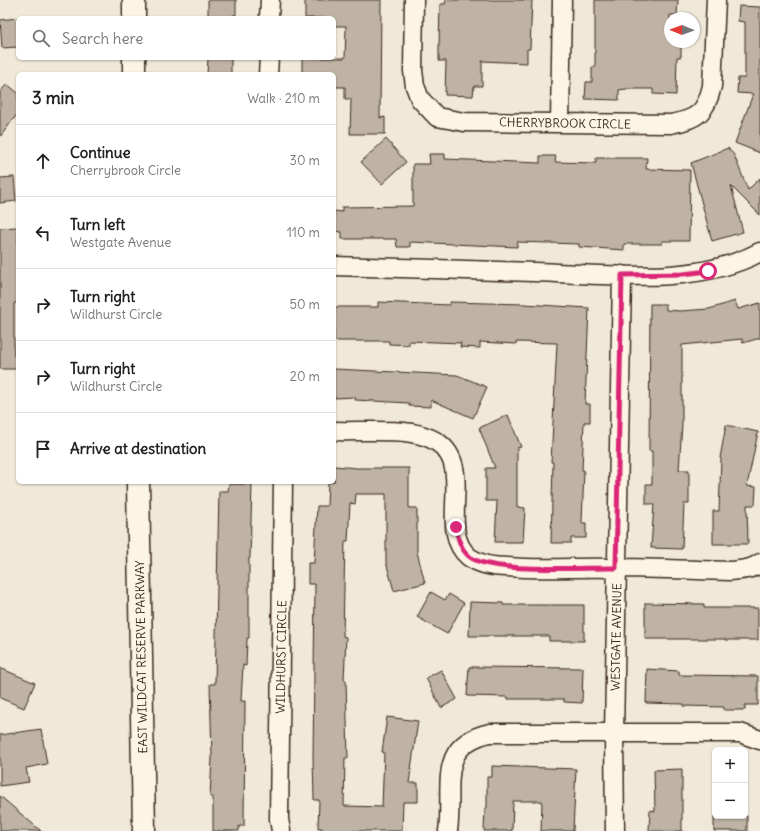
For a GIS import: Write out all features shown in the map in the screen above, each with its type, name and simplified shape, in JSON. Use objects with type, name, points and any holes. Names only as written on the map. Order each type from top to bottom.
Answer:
[{"type":"main road","points":[[134,0],[134,16]]},
{"type":"main road","points":[[134,60],[134,72]]},
{"type":"main road","name":"EAST WILDCAT RESERVE PARKWAY","points":[[138,484],[144,831]]},
{"type":"street","points":[[269,16],[270,0]]},
{"type":"street","name":"CHERRYBROOK CIRCLE","points":[[414,0],[413,71],[415,86],[420,99],[437,117],[464,122],[560,124],[671,124],[686,121],[697,116],[705,108],[712,86],[716,0]]},
{"type":"street","points":[[560,124],[562,0]]},
{"type":"street","points":[[268,72],[269,60]]},
{"type":"street","points":[[336,266],[622,275],[683,274],[708,271],[743,261],[760,252]]},
{"type":"street","name":"WESTGATE AVENUE","points":[[614,831],[616,568],[622,275]]},
{"type":"street","points":[[336,431],[410,433],[425,436],[438,443],[447,451],[453,460],[455,474],[456,527],[461,547],[469,556],[480,563],[506,567],[730,571],[744,570],[760,563]]},
{"type":"street","name":"WILDHURST CIRCLE","points":[[281,831],[279,819],[283,484]]},
{"type":"street","points":[[448,831],[451,765],[454,755],[464,743],[475,736],[490,733],[740,733],[760,740]]},
{"type":"building","points":[[208,0],[236,0],[236,15],[208,16]]},
{"type":"building","points":[[305,0],[381,0],[380,118],[385,117],[385,134],[350,134],[351,99],[345,99],[345,87],[336,87],[336,72],[302,72],[302,60],[336,60],[336,58],[345,58],[346,26],[336,26],[336,16],[305,16]]},
{"type":"building","points":[[446,0],[532,0],[530,49],[527,49],[527,63],[482,61],[482,86],[474,86],[473,96],[445,95],[446,61],[439,61],[439,45],[440,4],[445,4]]},
{"type":"building","points":[[595,0],[678,0],[677,12],[664,12],[664,48],[681,48],[681,57],[677,57],[676,95],[653,94],[653,89],[626,89],[619,90],[619,100],[585,99],[586,82],[592,82],[592,67],[595,67]]},
{"type":"building","points":[[739,6],[760,7],[760,153],[735,143],[753,94],[737,93],[738,78],[745,78],[745,22],[738,21]]},
{"type":"building","points":[[16,18],[16,47],[2,48],[0,20]]},
{"type":"building","points":[[208,60],[231,60],[231,72],[207,72]]},
{"type":"building","points":[[7,84],[16,91],[16,116],[0,137],[0,92]]},
{"type":"building","points":[[386,139],[406,162],[382,184],[361,162]]},
{"type":"building","points":[[728,148],[734,155],[748,190],[760,178],[760,215],[731,186],[743,232],[712,241],[691,163]]},
{"type":"building","points":[[429,154],[445,154],[445,159],[540,163],[540,156],[556,156],[555,162],[596,163],[596,158],[647,158],[646,169],[690,170],[689,241],[662,241],[662,244],[624,244],[624,250],[579,247],[579,244],[517,242],[517,247],[410,242],[410,247],[397,247],[396,239],[342,239],[342,232],[336,231],[336,211],[342,212],[342,207],[413,206],[413,164],[430,164]]},
{"type":"building","points":[[14,177],[16,201],[0,203],[0,178]]},
{"type":"building","points":[[16,227],[14,356],[16,356],[16,369],[0,369],[0,228]]},
{"type":"building","points":[[735,301],[738,309],[760,303],[760,338],[743,343],[742,339],[682,345],[682,424],[679,470],[689,470],[689,504],[684,504],[682,549],[651,548],[654,504],[646,504],[646,484],[652,484],[652,451],[649,451],[650,304],[666,304],[666,310],[680,311],[709,309]]},
{"type":"building","points":[[378,302],[450,305],[450,302],[589,308],[585,404],[590,404],[590,422],[584,422],[582,470],[584,470],[582,523],[586,523],[586,538],[571,538],[571,543],[551,543],[553,462],[551,462],[557,343],[516,342],[516,344],[480,342],[480,348],[460,347],[461,343],[409,341],[409,345],[389,344],[389,341],[336,341],[336,307],[378,307]]},
{"type":"building","points":[[336,369],[457,375],[487,387],[473,418],[431,400],[431,407],[409,406],[409,403],[355,400],[355,397],[336,398]]},
{"type":"building","points":[[508,415],[521,447],[517,448],[517,507],[525,508],[523,542],[495,542],[497,501],[486,501],[486,468],[495,468],[479,428]]},
{"type":"building","points":[[726,425],[758,432],[747,486],[756,487],[755,505],[747,505],[748,544],[713,544],[713,511],[719,511],[720,458]]},
{"type":"building","points":[[336,466],[357,468],[409,468],[409,508],[417,508],[417,552],[425,583],[394,591],[386,562],[386,494],[356,494],[355,504],[350,503],[348,541],[345,541],[343,636],[346,637],[344,680],[346,680],[348,758],[345,758],[344,806],[382,807],[384,752],[382,752],[387,717],[418,721],[409,783],[418,783],[418,802],[403,802],[402,831],[322,831],[322,828],[318,828],[319,800],[314,800],[313,758],[315,584],[308,584],[308,563],[314,563],[317,506],[327,506],[328,484],[336,484]]},
{"type":"building","points":[[229,484],[252,484],[249,558],[249,638],[247,638],[246,666],[243,665],[241,701],[245,701],[244,826],[239,826],[239,831],[213,831],[213,797],[210,797],[212,758],[210,684],[215,684],[219,491],[228,491]]},
{"type":"building","points":[[431,592],[445,600],[449,594],[464,603],[447,634],[417,617]]},
{"type":"building","points":[[470,602],[503,603],[503,605],[584,605],[584,641],[549,641],[549,636],[469,636]]},
{"type":"building","points":[[645,603],[704,604],[704,608],[758,608],[758,640],[645,639]]},
{"type":"building","points":[[469,667],[583,668],[582,703],[564,702],[564,699],[508,699],[508,697],[467,696]]},
{"type":"building","points":[[0,668],[35,683],[24,708],[0,698]]},
{"type":"building","points":[[647,669],[679,671],[679,675],[758,676],[758,705],[745,705],[745,710],[724,710],[724,707],[646,703]]},
{"type":"building","points":[[441,670],[457,699],[441,708],[426,678]]},
{"type":"building","points":[[41,729],[47,764],[26,768],[29,782],[0,786],[0,735]]},
{"type":"building","points":[[492,766],[576,769],[573,831],[541,831],[542,801],[513,801],[512,831],[484,831],[485,808],[487,808],[487,777],[492,777]]},
{"type":"building","points":[[682,769],[682,831],[649,831],[650,810],[655,811],[654,770]]},
{"type":"building","points":[[0,796],[41,831],[0,831]]},
{"type":"building","points":[[714,819],[747,819],[747,831],[714,831]]},
{"type":"route","points":[[456,527],[461,547],[469,556],[480,563],[506,567],[616,568],[622,275],[683,274],[708,271]]}]
